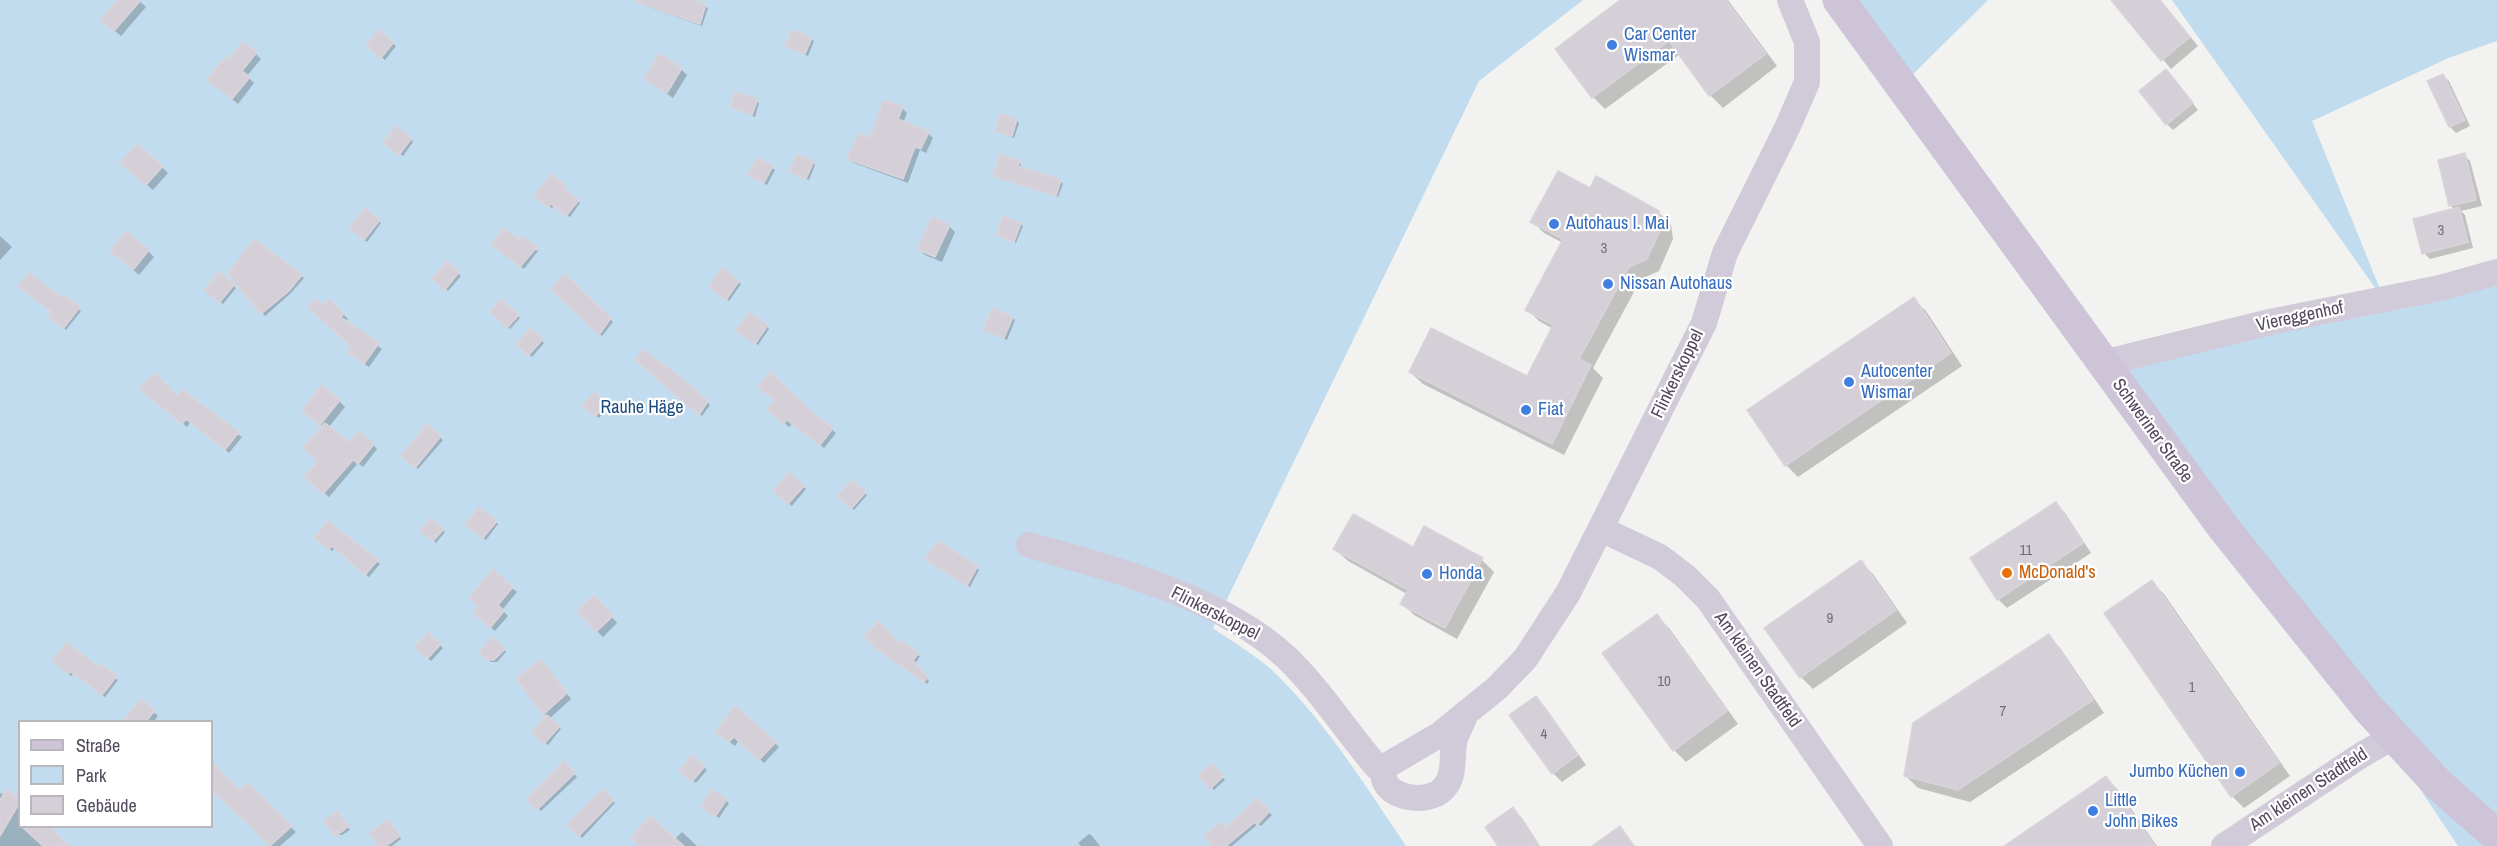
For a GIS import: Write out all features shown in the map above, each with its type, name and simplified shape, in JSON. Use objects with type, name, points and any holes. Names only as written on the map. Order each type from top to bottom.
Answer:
[{"type":"main road","name":"Schweriner Straße","points":[[1839,0],[2223,527],[2350,687],[2439,785],[2497,836]]},
{"type":"street","name":"Flinkerskoppel","points":[[1029,545],[1130,575],[1185,596],[1239,623],[1286,658],[1318,692],[1377,767],[1386,766],[1439,735],[1497,688],[1525,659],[1568,593],[1704,322],[1725,253],[1788,126],[1807,82],[1807,42],[1790,0]]},
{"type":"street","name":"Viereggenhof","points":[[2103,363],[2270,322],[2440,288],[2497,272]]},
{"type":"street","name":"Am kleinen Stadtfeld","points":[[1601,529],[1660,557],[1685,576],[1708,599],[1880,846]]},
{"type":"street","name":"Flinkerskoppel","points":[[1386,766],[1383,774],[1384,780],[1396,793],[1419,798],[1434,796],[1443,789],[1450,778],[1454,766],[1455,740],[1466,713]]},
{"type":"street","name":"Am kleinen Stadtfeld","points":[[2224,846],[2320,782],[2395,736]]},
{"type":"green space","name":"Rauhe Häge","points":[[0,0],[1583,0],[1479,81],[1213,628],[1264,663],[1297,696],[1347,758],[1406,846],[0,846]]},
{"type":"green space","points":[[1839,0],[1988,0],[1901,86]]},
{"type":"green space","points":[[2172,0],[2497,0],[2497,41],[2451,57],[2312,121],[2384,299],[2497,272],[2497,846],[2458,846],[2394,750],[2111,363],[2383,299]]},
{"type":"building","points":[[117,0],[141,0],[114,31],[100,20]]},
{"type":"building","points":[[637,0],[694,0],[706,4],[700,24],[637,2]]},
{"type":"building","name":"Car Center Wismar","points":[[1620,0],[1726,0],[1766,54],[1709,96],[1669,41],[1592,98],[1555,49]]},
{"type":"building","points":[[2111,0],[2160,0],[2190,37],[2161,61]]},
{"type":"building","points":[[379,30],[394,42],[381,58],[366,46]]},
{"type":"building","points":[[792,30],[812,38],[805,54],[785,46]]},
{"type":"building","points":[[243,42],[257,52],[242,71],[250,77],[232,99],[207,80],[225,57],[228,60]]},
{"type":"building","points":[[659,54],[682,68],[667,93],[644,79]]},
{"type":"building","points":[[2166,69],[2193,103],[2166,125],[2139,91]]},
{"type":"building","points":[[2443,74],[2465,120],[2449,127],[2427,81]]},
{"type":"building","points":[[735,92],[758,99],[752,115],[730,107]]},
{"type":"building","points":[[884,100],[903,107],[898,119],[929,132],[921,149],[915,147],[903,179],[847,159],[859,133],[870,138]]},
{"type":"building","points":[[1000,114],[1017,119],[1012,136],[995,131]]},
{"type":"building","points":[[395,126],[412,138],[399,155],[383,143]]},
{"type":"building","points":[[137,144],[163,166],[146,185],[120,163]]},
{"type":"building","points":[[2465,153],[2476,200],[2449,206],[2438,160]]},
{"type":"building","points":[[797,154],[814,161],[806,179],[789,172]]},
{"type":"building","points":[[1000,154],[1020,161],[1018,166],[1061,180],[1056,196],[993,176]]},
{"type":"building","points":[[757,158],[773,166],[764,183],[748,175]]},
{"type":"building","points":[[1558,171],[1590,188],[1596,176],[1659,211],[1662,226],[1647,259],[1629,267],[1579,359],[1591,365],[1552,444],[1409,372],[1431,328],[1527,376],[1553,325],[1525,310],[1563,239],[1530,222]]},
{"type":"building","points":[[552,174],[565,185],[563,188],[579,200],[566,216],[551,204],[548,207],[534,196]]},
{"type":"building","points":[[2459,207],[2468,242],[2422,254],[2413,219]]},
{"type":"building","points":[[365,208],[380,220],[364,240],[349,229]]},
{"type":"building","points":[[1003,216],[1021,223],[1014,242],[996,235]]},
{"type":"building","points":[[932,217],[950,225],[935,257],[917,249]]},
{"type":"building","points":[[504,228],[519,240],[522,236],[537,247],[520,267],[491,244]]},
{"type":"building","points":[[126,231],[149,250],[133,270],[110,251]]},
{"type":"building","points":[[254,239],[302,275],[289,291],[261,314],[228,274]]},
{"type":"building","points":[[447,261],[459,272],[445,290],[432,279]]},
{"type":"building","points":[[722,268],[739,281],[726,300],[709,287]]},
{"type":"building","points":[[219,272],[234,285],[219,303],[204,290]]},
{"type":"building","points":[[29,273],[63,298],[65,296],[80,307],[63,329],[48,317],[52,312],[18,286]]},
{"type":"building","points":[[565,274],[611,318],[599,335],[551,289]]},
{"type":"building","name":"Autocenter Wismar","points":[[1914,297],[1951,353],[1785,466],[1747,410]]},
{"type":"building","points":[[315,299],[324,305],[329,299],[344,313],[341,317],[379,343],[364,364],[347,352],[351,346],[308,307]]},
{"type":"building","points":[[501,299],[519,315],[507,328],[490,312]]},
{"type":"building","points":[[992,308],[1013,317],[1004,338],[983,330]]},
{"type":"building","points":[[749,312],[768,325],[755,344],[736,331]]},
{"type":"building","points":[[530,328],[543,339],[528,356],[516,344]]},
{"type":"building","points":[[643,350],[677,374],[708,401],[699,415],[635,360]]},
{"type":"building","points":[[770,372],[813,413],[833,428],[820,445],[787,420],[783,424],[767,409],[775,401],[758,387]]},
{"type":"building","points":[[155,373],[177,396],[182,390],[239,432],[225,450],[186,419],[182,424],[139,389]]},
{"type":"building","points":[[321,385],[340,400],[320,425],[302,411]]},
{"type":"building","points":[[594,392],[607,403],[595,417],[582,406]]},
{"type":"building","points":[[325,423],[350,442],[358,431],[374,444],[358,464],[353,460],[323,494],[304,477],[318,461],[303,447]]},
{"type":"building","points":[[427,424],[441,436],[415,468],[401,456]]},
{"type":"building","points":[[789,472],[804,486],[788,504],[773,491]]},
{"type":"building","points":[[852,480],[866,492],[851,509],[837,496]]},
{"type":"building","points":[[2056,502],[2083,543],[1997,600],[1970,558]]},
{"type":"building","points":[[479,507],[497,521],[483,538],[465,525]]},
{"type":"building","name":"Honda","points":[[1353,514],[1413,547],[1424,526],[1483,558],[1445,628],[1400,604],[1408,590],[1333,549]]},
{"type":"building","points":[[431,518],[444,529],[433,541],[420,531]]},
{"type":"building","points":[[328,521],[378,560],[365,575],[332,546],[329,550],[314,538]]},
{"type":"building","points":[[938,541],[978,566],[967,586],[925,559]]},
{"type":"building","points":[[1861,560],[1896,610],[1800,678],[1764,628]]},
{"type":"building","points":[[493,569],[513,587],[498,605],[504,611],[490,628],[473,613],[479,606],[469,598]]},
{"type":"building","points":[[2152,580],[2279,763],[2231,797],[2104,613]]},
{"type":"building","points":[[594,595],[613,616],[596,632],[577,611]]},
{"type":"building","points":[[1657,614],[1727,711],[1673,751],[1602,653]]},
{"type":"building","points":[[879,621],[900,645],[902,641],[919,653],[913,660],[928,677],[924,682],[875,648],[864,635]]},
{"type":"building","points":[[428,632],[441,644],[427,659],[414,647]]},
{"type":"building","points":[[2049,634],[2093,700],[1958,790],[1904,776],[1913,723]]},
{"type":"building","points":[[493,637],[505,649],[494,660],[487,660],[479,652]]},
{"type":"building","points":[[67,642],[98,667],[100,664],[117,676],[102,695],[70,671],[68,674],[52,661]]},
{"type":"building","points":[[541,659],[567,693],[543,715],[516,678]]},
{"type":"building","points":[[1536,696],[1578,755],[1552,774],[1509,715]]},
{"type":"building","points":[[141,699],[155,710],[148,720],[124,720]]},
{"type":"building","points":[[735,706],[776,742],[759,760],[734,737],[729,742],[715,732]]},
{"type":"building","points":[[547,715],[560,726],[544,744],[531,733]]},
{"type":"building","points":[[692,755],[705,766],[692,782],[679,771]]},
{"type":"building","points":[[564,761],[575,773],[537,810],[526,799]]},
{"type":"building","points":[[213,763],[240,791],[248,783],[292,826],[270,846],[213,791]]},
{"type":"building","points":[[1212,763],[1224,776],[1210,789],[1198,775]]},
{"type":"building","name":"Little John Bikes","points":[[2106,776],[2155,846],[2004,846]]},
{"type":"building","points":[[603,789],[614,800],[578,837],[567,825]]},
{"type":"building","points":[[712,789],[727,799],[715,817],[701,807]]},
{"type":"building","points":[[6,790],[18,797],[18,805],[0,836],[0,800]]},
{"type":"building","points":[[1257,798],[1270,811],[1257,825],[1255,822],[1226,846],[1213,846],[1204,836],[1221,822],[1226,828]]},
{"type":"building","points":[[1513,807],[1539,846],[1498,846],[1485,827]]},
{"type":"building","points":[[337,811],[349,826],[335,837],[324,821]]},
{"type":"building","points":[[650,816],[684,846],[640,846],[631,838]]},
{"type":"building","points":[[388,819],[400,836],[386,846],[378,846],[369,833]]},
{"type":"building","points":[[1620,826],[1634,846],[1592,846]]},
{"type":"building","points":[[23,828],[50,828],[69,846],[43,846]]},
{"type":"place","name":"Car Center Wismar","points":[[1612,45]]},
{"type":"place","name":"Autohaus I. Mai","points":[[1554,224]]},
{"type":"place","name":"Nissan Autohaus","points":[[1608,284]]},
{"type":"place","name":"Autocenter Wismar","points":[[1849,382]]},
{"type":"place","name":"Fiat","points":[[1526,410]]},
{"type":"place","name":"McDonald's","points":[[2007,573]]},
{"type":"place","name":"Honda","points":[[1427,574]]},
{"type":"place","name":"Jumbo Küchen","points":[[2240,772]]},
{"type":"place","name":"Little John Bikes","points":[[2093,811]]}]
